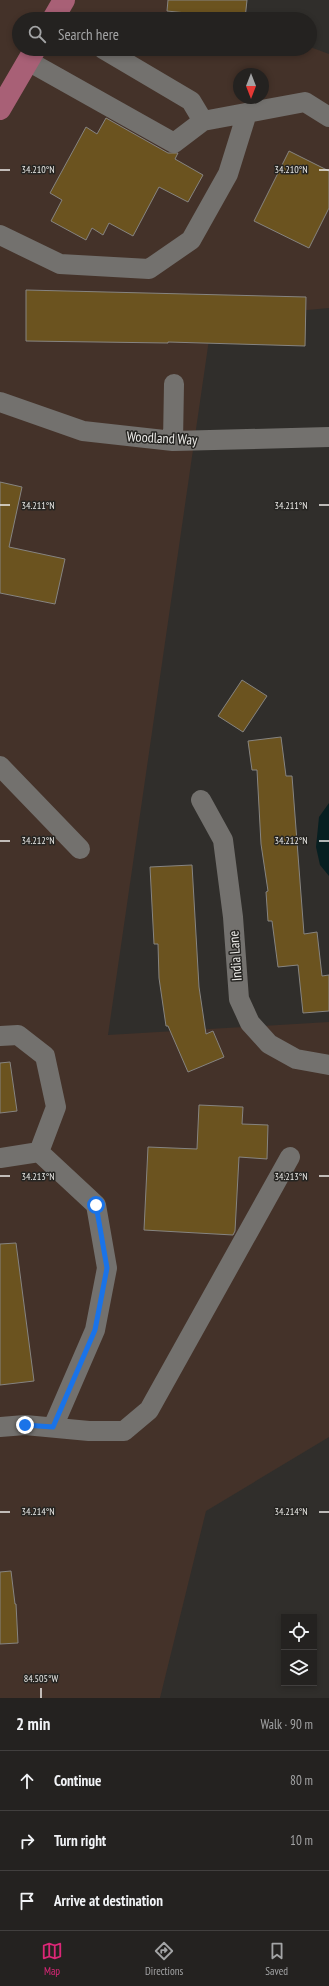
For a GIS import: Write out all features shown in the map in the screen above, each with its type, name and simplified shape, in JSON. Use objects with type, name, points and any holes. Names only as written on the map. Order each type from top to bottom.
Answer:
[{"type":"main road","points":[[57,12],[64,0]]},
{"type":"main road","points":[[0,109],[30,56]]},
{"type":"street","points":[[33,56],[174,143],[203,121],[305,102],[329,117]]},
{"type":"street","points":[[115,56],[191,101],[203,121]]},
{"type":"street","points":[[0,235],[60,264],[149,269],[191,240],[228,174],[247,113]]},
{"type":"street","points":[[173,441],[174,384]]},
{"type":"street","name":"Woodland Way","points":[[0,402],[83,432],[173,441],[329,437]]},
{"type":"street","points":[[0,766],[80,849]]},
{"type":"street","name":"India Lane","points":[[201,800],[223,840],[233,917],[238,999],[250,1023],[269,1044],[296,1059],[329,1065]]},
{"type":"street","points":[[0,1036],[18,1035],[45,1056],[56,1107],[39,1152]]},
{"type":"street","points":[[0,1158],[39,1152]]},
{"type":"street","points":[[39,1152],[96,1205],[107,1268],[95,1330],[53,1427]]},
{"type":"street","points":[[0,1427],[25,1425],[89,1431],[124,1431],[149,1410],[290,1157]]},
{"type":"shaded area","points":[[0,0],[182,0],[215,12],[12,12],[12,56],[317,56],[317,50],[329,54],[329,308],[212,319],[108,1035],[329,1022],[329,1437],[206,1511],[160,1698],[0,1698]]},
{"type":"water","points":[[329,803],[329,876],[320,865],[316,847],[319,817]]},
{"type":"building","points":[[168,0],[247,0],[246,12],[167,11]]},
{"type":"building","points":[[106,118],[168,153],[178,153],[175,159],[203,175],[188,202],[159,187],[133,236],[109,223],[103,235],[92,228],[86,240],[51,221],[62,200],[50,193],[86,127],[97,134]]},
{"type":"building","points":[[289,151],[329,171],[329,208],[309,248],[254,221]]},
{"type":"building","points":[[26,290],[306,297],[305,346],[168,342],[26,341]]},
{"type":"building","points":[[0,482],[22,487],[9,547],[65,559],[55,604],[0,593]]},
{"type":"building","points":[[242,680],[267,696],[243,732],[218,716]]},
{"type":"building","points":[[281,737],[286,776],[292,776],[304,934],[317,932],[322,976],[329,975],[329,1011],[303,1013],[298,965],[278,967],[272,921],[268,921],[266,892],[268,891],[261,844],[257,770],[252,770],[248,741]]},
{"type":"building","points":[[192,865],[199,987],[206,1034],[213,1031],[224,1057],[188,1072],[168,1026],[166,1026],[159,978],[158,944],[154,944],[150,867]]},
{"type":"building","points":[[10,1062],[17,1111],[0,1113],[0,1063]]},
{"type":"building","points":[[199,1105],[243,1107],[242,1124],[268,1125],[267,1159],[239,1157],[235,1231],[233,1235],[144,1230],[148,1147],[197,1149]]},
{"type":"building","points":[[16,1243],[34,1381],[0,1385],[0,1244]]},
{"type":"building","points":[[11,1571],[16,1604],[18,1643],[0,1644],[0,1572]]},
{"type":"route","points":[[25,1425],[53,1427],[95,1330],[107,1268],[96,1205]]}]
